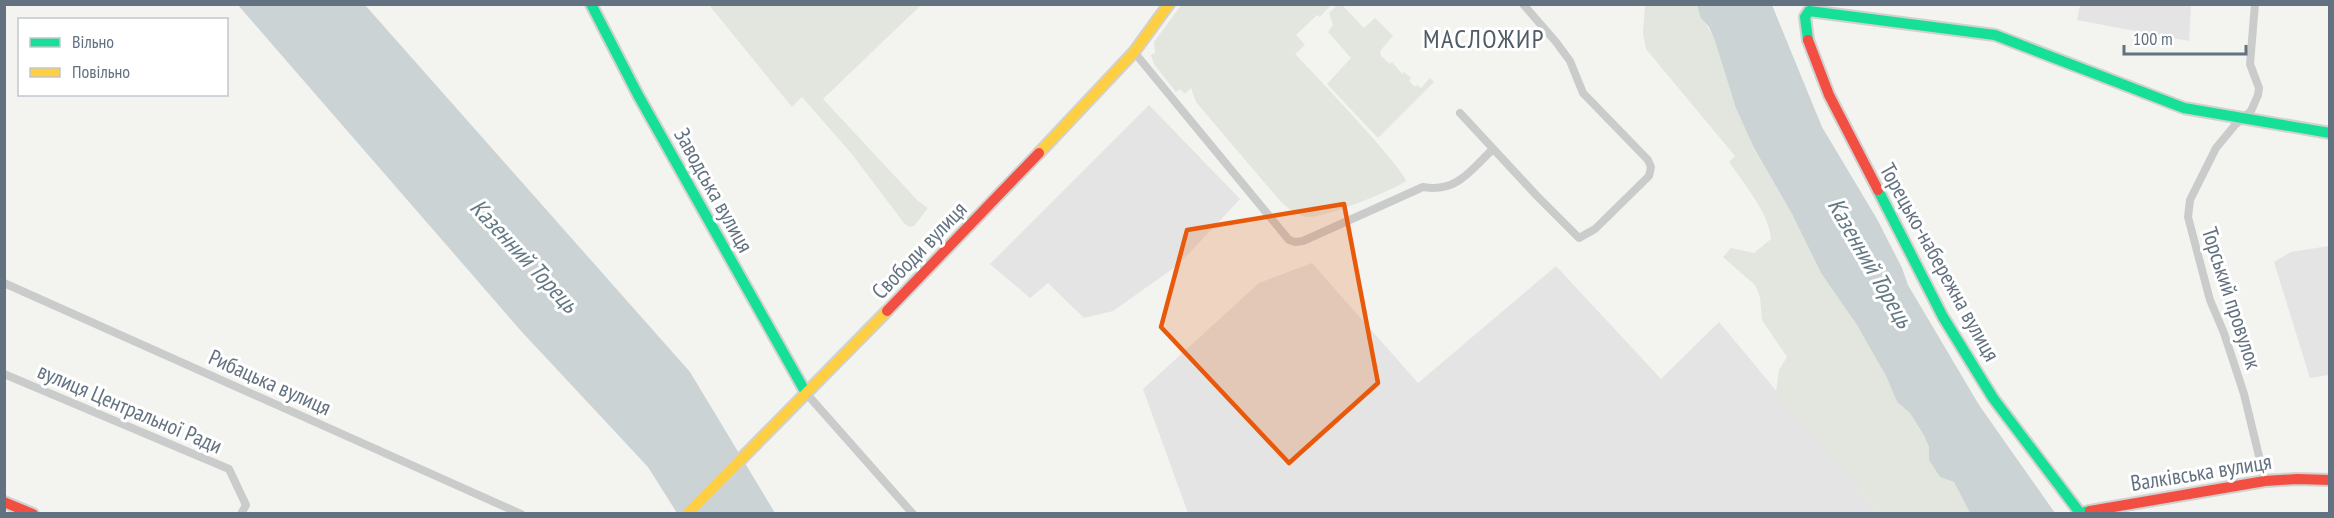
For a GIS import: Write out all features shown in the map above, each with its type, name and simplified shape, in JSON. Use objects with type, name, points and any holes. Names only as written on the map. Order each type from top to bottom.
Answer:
[{"type":"street","name":"Заводська вулиця","points":[[591,4],[638,95],[806,393]]},
{"type":"street","name":"Свободи вулиця","points":[[687,513],[1049,144],[1134,52],[1168,4]]},
{"type":"street","points":[[1460,113],[1579,238],[1595,228],[1649,176],[1651,167],[1648,160],[1583,93],[1570,61],[1523,4]]},
{"type":"street","name":"Торський провулок","points":[[2255,4],[2250,64],[2259,88],[2258,96],[2251,111],[2235,125],[2216,148],[2190,200],[2188,217],[2210,300],[2224,333],[2244,394],[2265,481]]},
{"type":"street","name":"Торецько-набережна вулиця","points":[[2080,513],[1993,398],[1943,317],[1829,95],[1806,33],[1805,17],[1809,11],[1995,34],[2184,108],[2244,118]]},
{"type":"street","points":[[1134,52],[1289,240],[1295,242],[1303,241],[1423,187],[1436,189],[1452,186],[1493,149]]},
{"type":"street","points":[[2244,118],[2330,133]]},
{"type":"street","name":"Рибацька вулиця","points":[[4,283],[521,513]]},
{"type":"street","name":"вулиця Центральної Ради","points":[[4,375],[229,469],[246,505],[241,513]]},
{"type":"street","points":[[806,393],[913,513]]},
{"type":"street","name":"Валківська вулиця","points":[[2080,513],[2127,503],[2265,481],[2312,478],[2330,480]]},
{"type":"street","points":[[4,501],[33,513]]},
{"type":"highlighted area","points":[[1344,204],[1378,383],[1289,463],[1161,327],[1187,230]]},
{"type":"shaded area","points":[[1182,4],[1331,5],[1320,17],[1317,15],[1296,35],[1305,45],[1295,54],[1375,140],[1406,181],[1359,203],[1317,216],[1302,216],[1287,207],[1196,102],[1191,88],[1185,94],[1180,89],[1176,92],[1154,64],[1151,55],[1155,53],[1154,42]]},
{"type":"shaded area","points":[[1338,4],[1342,5],[1364,28],[1375,18],[1393,36],[1380,51],[1381,56],[1390,64],[1392,62],[1402,74],[1404,72],[1411,78],[1409,81],[1415,87],[1417,85],[1421,88],[1430,78],[1434,82],[1378,138],[1327,84],[1351,58],[1328,32],[1333,25],[1329,13]]},
{"type":"shaded area","points":[[709,5],[921,5],[823,99],[918,201],[928,208],[914,226],[909,227],[904,223],[851,153],[802,97],[792,107]]},
{"type":"shaded area","points":[[1645,5],[1697,5],[1715,41],[1755,151],[1792,214],[1821,273],[1857,325],[1886,376],[1897,402],[1910,413],[1924,437],[1929,447],[1929,460],[1940,477],[1954,482],[1970,513],[1878,513],[1776,391],[1779,370],[1787,357],[1762,320],[1760,297],[1755,285],[1723,257],[1731,248],[1754,253],[1771,239],[1766,220],[1755,199],[1729,162],[1735,156],[1646,49],[1643,33]]},
{"type":"shaded area","points":[[2080,5],[2191,5],[2189,41],[2077,20]]},
{"type":"shaded area","points":[[1149,105],[1240,199],[1178,265],[1113,311],[1084,318],[1048,283],[1030,298],[990,264]]},
{"type":"shaded area","points":[[2329,246],[2329,375],[2310,378],[2274,262],[2291,252]]},
{"type":"shaded area","points":[[1312,263],[1418,383],[1556,266],[1661,379],[1719,322],[1878,513],[1188,513],[1143,389],[1259,283]]},
{"type":"water","name":"Казенний Торець","points":[[238,5],[365,5],[690,372],[775,513],[677,513],[648,467],[522,332]]},
{"type":"water","name":"Казенний Торець","points":[[1697,5],[1772,5],[1822,127],[1877,219],[1908,285],[1979,405],[2055,513],[1970,513],[1954,482],[1940,477],[1929,460],[1929,447],[1924,436],[1910,413],[1897,402],[1886,376],[1857,325],[1821,273],[1792,214],[1755,150],[1736,108],[1715,41],[1709,27],[1701,18]]},
{"type":"traffic: fast","points":[[591,4],[638,95],[806,393]]},
{"type":"traffic: fast","points":[[1808,40],[1805,17],[1809,11],[1995,35],[2184,108],[2330,133]]},
{"type":"traffic: fast","points":[[1878,190],[1943,317],[1993,398],[2080,513],[2090,511]]},
{"type":"traffic: slow","points":[[1039,153],[1134,52],[1169,4]]},
{"type":"traffic: slow","points":[[687,514],[887,311]]},
{"type":"traffic: jam","points":[[1808,40],[1829,95],[1878,190]]},
{"type":"traffic: jam","points":[[887,311],[1039,153]]},
{"type":"traffic: jam","points":[[2090,511],[2265,481],[2330,480]]},
{"type":"traffic: jam","points":[[4,502],[33,514]]},
{"type":"district","name":"МАСЛОЖИР","points":[[1484,39]]}]
